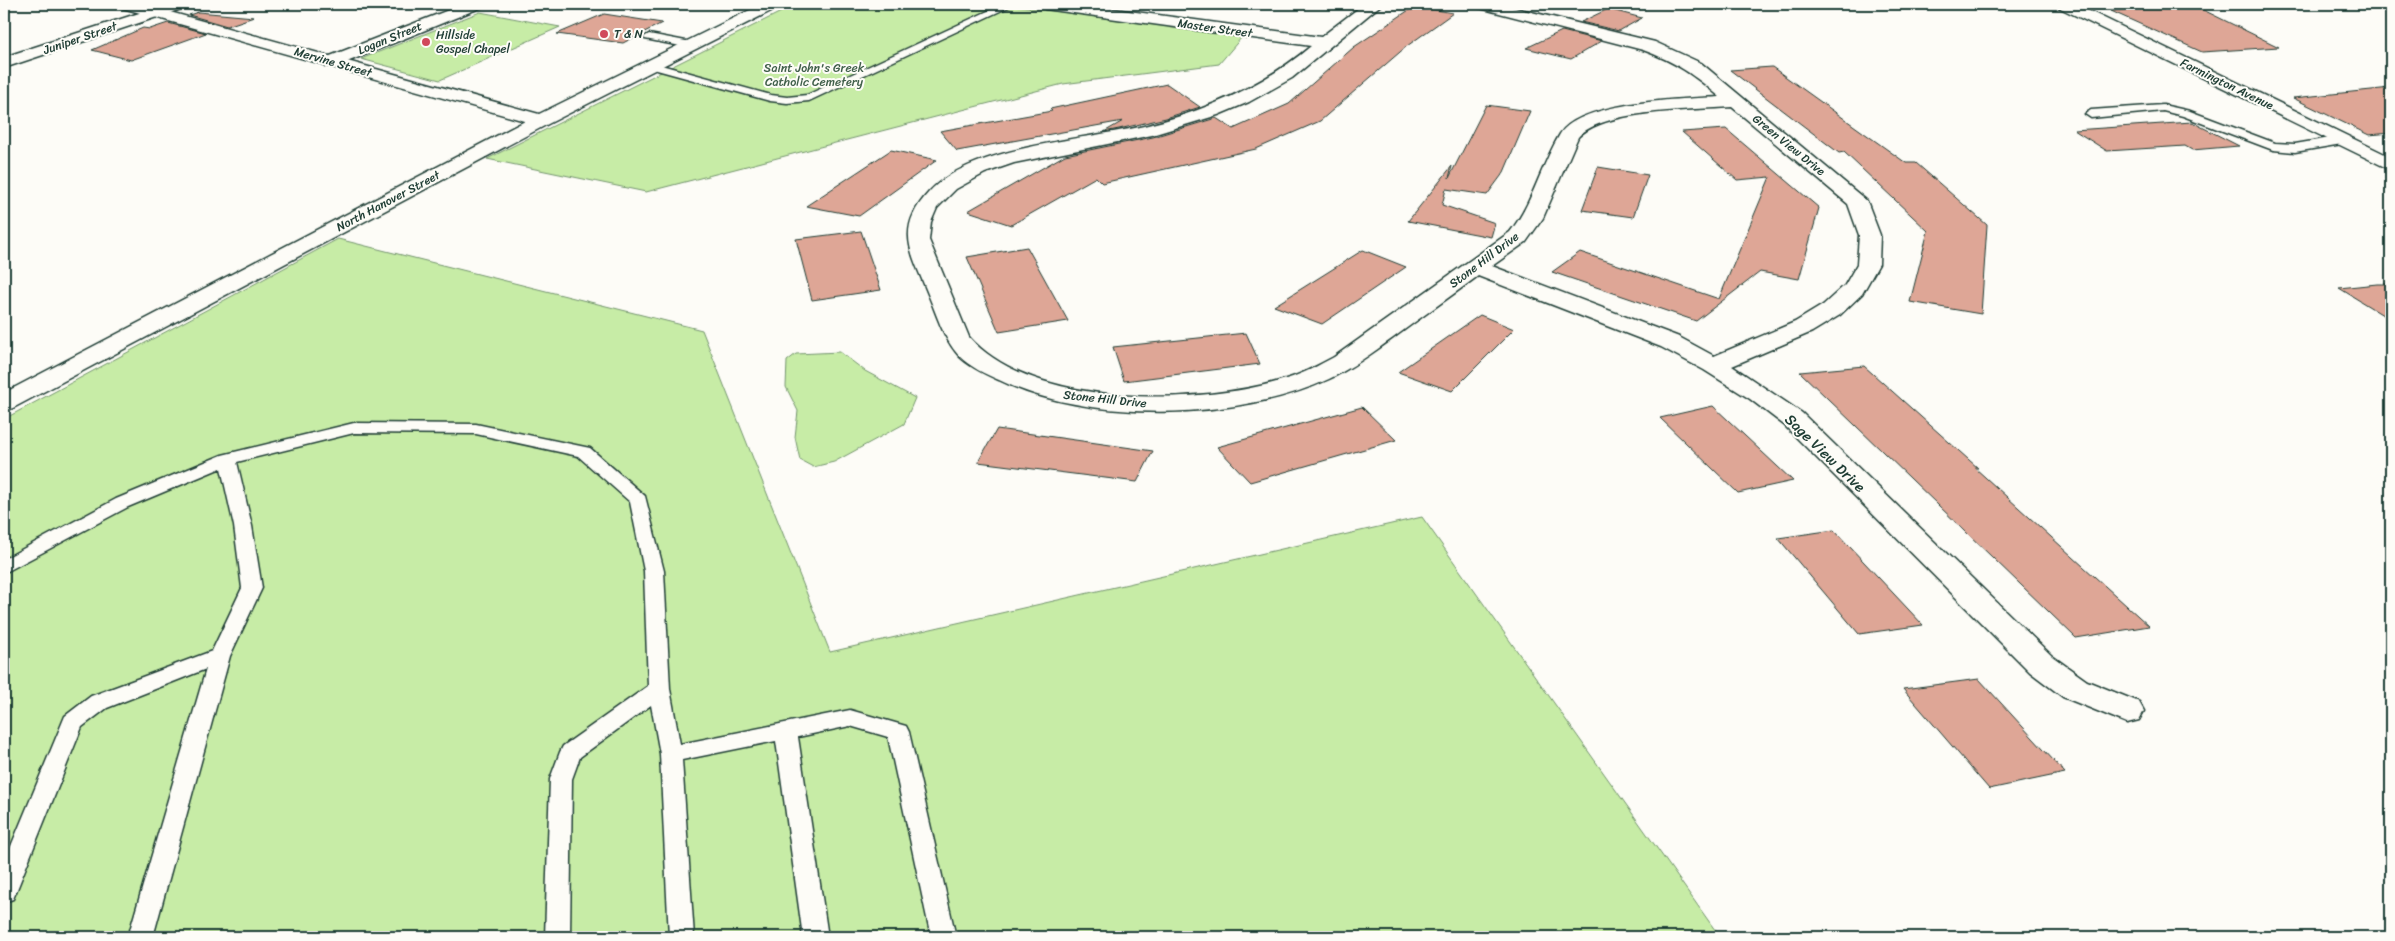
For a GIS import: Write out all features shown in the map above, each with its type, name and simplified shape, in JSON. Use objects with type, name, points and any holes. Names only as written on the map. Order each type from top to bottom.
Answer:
[{"type":"street","name":"Mervine Street","points":[[124,4],[542,120]]},
{"type":"street","name":"Juniper Street","points":[[4,63],[182,4]]},
{"type":"street","name":"Logan Street","points":[[331,62],[477,4]]},
{"type":"street","name":"North Hanover Street","points":[[4,403],[542,120],[774,4]]},
{"type":"street","name":"Master Street","points":[[1055,4],[1326,43]]},
{"type":"street","name":"Stone Hill Drive","points":[[1374,4],[1358,14],[1326,43],[1274,83],[1216,111],[1152,128],[1010,158],[984,166],[957,178],[942,190],[923,212],[918,224],[918,240],[958,339],[970,353],[991,367],[1026,384],[1062,395],[1131,403],[1184,404],[1262,394],[1296,384],[1343,362],[1518,237],[1527,224],[1569,135],[1578,126],[1597,118],[1626,111],[1735,101]]},
{"type":"street","name":"Green View Drive","points":[[1481,4],[1668,53],[1695,67],[1857,201],[1867,219],[1871,244],[1868,267],[1858,286],[1840,304],[1801,329],[1714,365]]},
{"type":"street","name":"Farmington Avenue","points":[[2063,4],[2391,164]]},
{"type":"street","name":"Sage View Drive","points":[[1475,267],[1670,342],[1714,365],[1759,394],[1793,419],[2040,664],[2075,689],[2127,710]]},
{"type":"lane","points":[[650,65],[770,98],[800,99],[815,95],[1010,4]]},
{"type":"lane","points":[[650,37],[691,45]]},
{"type":"lane","points":[[2091,114],[2163,108],[2186,113],[2273,146],[2295,148],[2342,140]]},
{"type":"lane","points":[[4,567],[122,503],[228,459],[354,428],[476,429],[584,452],[639,500],[654,571],[659,689],[671,754],[681,937]]},
{"type":"lane","points":[[141,937],[220,656],[252,588],[243,526],[228,459]]},
{"type":"lane","points":[[4,892],[72,722],[99,702],[220,656]]},
{"type":"lane","points":[[556,937],[561,779],[571,752],[659,689]]},
{"type":"lane","points":[[671,754],[850,718],[898,732],[944,937]]},
{"type":"lane","points":[[786,731],[816,937]]},
{"type":"green space","name":"Saint John's Greek Catholic Cemetery","points":[[797,4],[1005,4],[1242,37],[1219,64],[1063,84],[646,192],[487,159]]},
{"type":"green space","points":[[480,12],[560,27],[440,80],[361,59]]},
{"type":"green space","points":[[338,239],[702,330],[830,652],[1422,517],[1720,937],[4,937],[4,419]]},
{"type":"green space","points":[[840,352],[865,371],[915,398],[904,424],[834,462],[813,467],[800,460],[795,437],[798,411],[786,387],[787,361],[796,354]]},
{"type":"building","points":[[2191,4],[2279,47],[2202,52],[2111,11]]},
{"type":"building","points":[[1415,6],[1453,13],[1407,46],[1320,121],[1256,149],[1102,183],[1096,177],[1011,225],[968,211],[1065,155],[1153,137],[1216,118],[1233,129],[1289,104],[1354,47]]},
{"type":"building","points":[[1608,9],[1642,18],[1619,31],[1581,22]]},
{"type":"building","points":[[198,12],[254,17],[227,26],[189,15]]},
{"type":"building","points":[[604,14],[662,23],[623,43],[557,34]]},
{"type":"building","points":[[168,23],[206,33],[131,60],[92,50],[143,28],[150,29]]},
{"type":"building","points":[[1562,31],[1602,41],[1571,59],[1526,48]]},
{"type":"building","points":[[1772,67],[1906,163],[1916,163],[1987,225],[1981,314],[1910,302],[1928,231],[1844,152],[1839,153],[1730,70]]},
{"type":"building","points":[[1167,84],[1200,107],[1166,118],[1104,132],[1123,121],[957,151],[940,131],[1052,111],[1050,109]]},
{"type":"building","points":[[2391,88],[2391,133],[2369,135],[2293,98]]},
{"type":"building","points":[[1486,105],[1530,111],[1504,172],[1487,195],[1446,189],[1442,205],[1495,223],[1491,237],[1408,221],[1452,166],[1449,178]]},
{"type":"building","points":[[2192,122],[2239,146],[2192,150],[2185,146],[2107,151],[2074,130]]},
{"type":"building","points":[[1726,129],[1819,208],[1799,279],[1760,272],[1696,321],[1552,272],[1580,252],[1719,299],[1770,177],[1737,180],[1682,132]]},
{"type":"building","points":[[891,150],[937,160],[859,216],[806,206]]},
{"type":"building","points":[[1598,167],[1648,175],[1633,217],[1582,210]]},
{"type":"building","points":[[861,231],[881,290],[812,300],[796,239]]},
{"type":"building","points":[[1027,247],[1068,321],[999,332],[967,257]]},
{"type":"building","points":[[1363,250],[1406,267],[1322,324],[1274,306]]},
{"type":"building","points":[[2391,284],[2391,320],[2339,288]]},
{"type":"building","points":[[1480,315],[1514,329],[1452,391],[1398,372]]},
{"type":"building","points":[[1246,333],[1260,364],[1124,381],[1113,347]]},
{"type":"building","points":[[1864,366],[2149,626],[2076,638],[1800,372]]},
{"type":"building","points":[[1713,406],[1793,481],[1738,493],[1660,418]]},
{"type":"building","points":[[1362,407],[1396,440],[1250,482],[1217,447]]},
{"type":"building","points":[[997,429],[1153,451],[1137,482],[978,462]]},
{"type":"building","points":[[1834,530],[1923,625],[1859,634],[1778,538]]},
{"type":"building","points":[[1979,679],[2065,773],[1989,789],[1903,689]]},
{"type":"waterway","points":[[2374,4],[2391,10]]},
{"type":"place","name":"T & N","points":[[604,34]]},
{"type":"place","name":"Hillside Gospel Chapel","points":[[426,42]]}]
